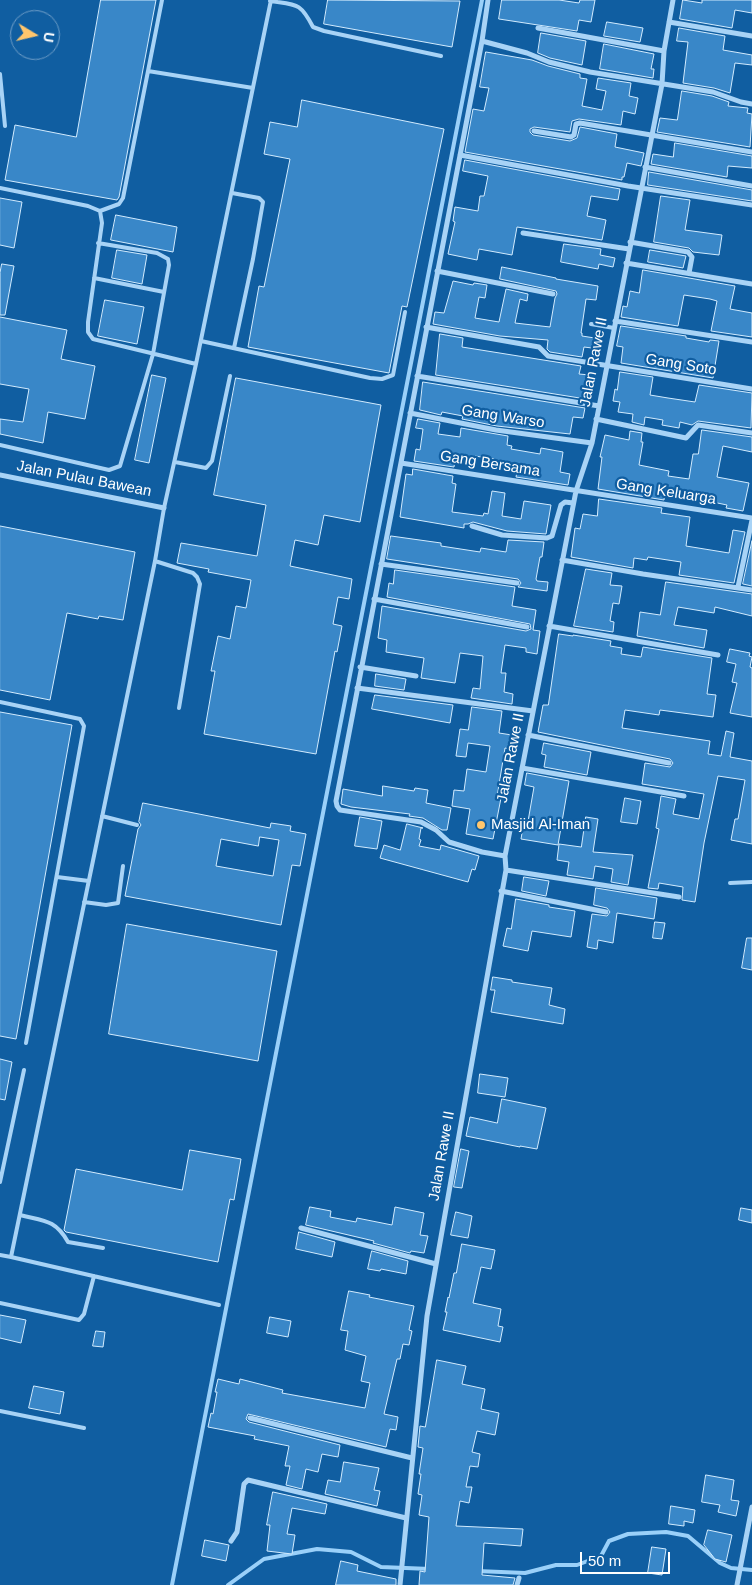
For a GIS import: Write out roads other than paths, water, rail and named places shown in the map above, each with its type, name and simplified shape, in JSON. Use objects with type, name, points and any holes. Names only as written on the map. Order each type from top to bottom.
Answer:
[{"type":"street","points":[[488,0],[482,41],[360,667],[336,806],[340,810],[421,822],[436,830],[449,842],[482,852],[505,856]]},
{"type":"street","name":"Jalan Rawe II","points":[[400,1585],[427,1316],[506,870],[505,856],[576,491],[592,442],[662,84],[664,50],[673,0]]},
{"type":"street","points":[[669,22],[752,36]]},
{"type":"street","points":[[538,28],[664,50]]},
{"type":"street","points":[[482,41],[527,52],[549,62],[590,72],[713,92],[752,104]]},
{"type":"street","points":[[534,130],[571,137],[574,136],[576,124],[580,122],[651,136],[752,152]]},
{"type":"street","points":[[460,155],[641,188],[752,205]]},
{"type":"street","points":[[645,167],[752,186]]},
{"type":"street","points":[[523,233],[688,252],[692,257],[689,274]]},
{"type":"street","points":[[626,263],[752,284]]},
{"type":"street","points":[[437,271],[552,294]]},
{"type":"street","points":[[615,321],[752,342]]},
{"type":"street","name":"Gang Soto","points":[[426,327],[539,347],[548,356],[752,389]]},
{"type":"street","points":[[417,376],[599,406]]},
{"type":"street","name":"Gang Warso","points":[[410,413],[496,430],[592,442]]},
{"type":"street","points":[[596,419],[686,438],[698,425],[752,433]]},
{"type":"street","name":"Gang Bersama","points":[[400,463],[576,491]]},
{"type":"street","name":"Jalan Pulau Bawean","points":[[0,475],[164,508]]},
{"type":"street","name":"Gang Keluarga","points":[[576,491],[752,519]]},
{"type":"street","points":[[472,526],[502,535],[547,538],[552,536],[561,505],[565,502],[574,503]]},
{"type":"street","points":[[738,587],[752,519]]},
{"type":"street","points":[[562,560],[752,590]]},
{"type":"street","points":[[381,564],[517,583]]},
{"type":"street","points":[[374,599],[527,627]]},
{"type":"street","points":[[549,626],[718,655]]},
{"type":"street","points":[[360,667],[416,676]]},
{"type":"street","points":[[357,688],[533,711]]},
{"type":"street","points":[[528,735],[669,763]]},
{"type":"street","points":[[522,768],[684,796]]},
{"type":"street","points":[[506,870],[679,897]]},
{"type":"street","points":[[501,891],[606,912]]},
{"type":"street","points":[[301,1228],[436,1264]]},
{"type":"street","points":[[250,1418],[412,1458]]},
{"type":"street","points":[[231,1541],[237,1532],[244,1484],[248,1480],[406,1518]]},
{"type":"street","points":[[737,1585],[752,1507]]},
{"type":"street","points":[[518,1578],[518,1585]]},
{"type":"lane","points":[[0,188],[88,206],[100,211],[119,204],[123,198],[162,0]]},
{"type":"lane","points":[[11,1257],[155,561],[164,508],[201,341],[271,0],[295,5],[304,10],[313,27],[324,31],[441,56]]},
{"type":"lane","points":[[148,71],[253,88]]},
{"type":"lane","points":[[0,74],[5,126]]},
{"type":"lane","points":[[232,193],[260,198],[263,202],[234,348]]},
{"type":"lane","points":[[100,211],[102,223],[88,332],[93,339],[196,364]]},
{"type":"lane","points":[[0,445],[109,470],[120,466],[125,456],[153,354],[169,265],[168,259],[164,255],[98,243]]},
{"type":"lane","points":[[94,278],[164,292]]},
{"type":"lane","points":[[201,341],[370,378],[388,378],[394,374],[405,312]]},
{"type":"lane","points":[[591,324],[614,328]]},
{"type":"lane","points":[[175,462],[206,468],[212,461],[230,376]]},
{"type":"lane","points":[[155,561],[193,573],[200,584],[179,708]]},
{"type":"lane","points":[[0,702],[80,719],[84,726],[26,1043]]},
{"type":"lane","points":[[102,816],[138,825]]},
{"type":"lane","points":[[84,902],[106,905],[118,903],[123,866]]},
{"type":"lane","points":[[57,877],[89,881]]},
{"type":"lane","points":[[730,883],[752,882]]},
{"type":"lane","points":[[0,1182],[24,1070]]},
{"type":"lane","points":[[20,1215],[53,1223],[60,1228],[68,1242],[103,1248]]},
{"type":"lane","points":[[0,1255],[219,1305]]},
{"type":"lane","points":[[0,1303],[79,1320],[84,1314],[94,1276]]},
{"type":"lane","points":[[0,1411],[84,1428]]},
{"type":"waterway","points":[[172,1585],[482,0]]},
{"type":"waterway","points":[[477,1571],[525,1573],[556,1565],[577,1565],[601,1556],[609,1541],[628,1534],[666,1532],[688,1536],[720,1563],[731,1568],[752,1570]]},
{"type":"waterway","points":[[228,1585],[264,1559],[317,1549],[351,1552],[381,1567],[430,1569]]},
{"type":"place","name":"Masjid Al-Iman","points":[[481,825]]}]
